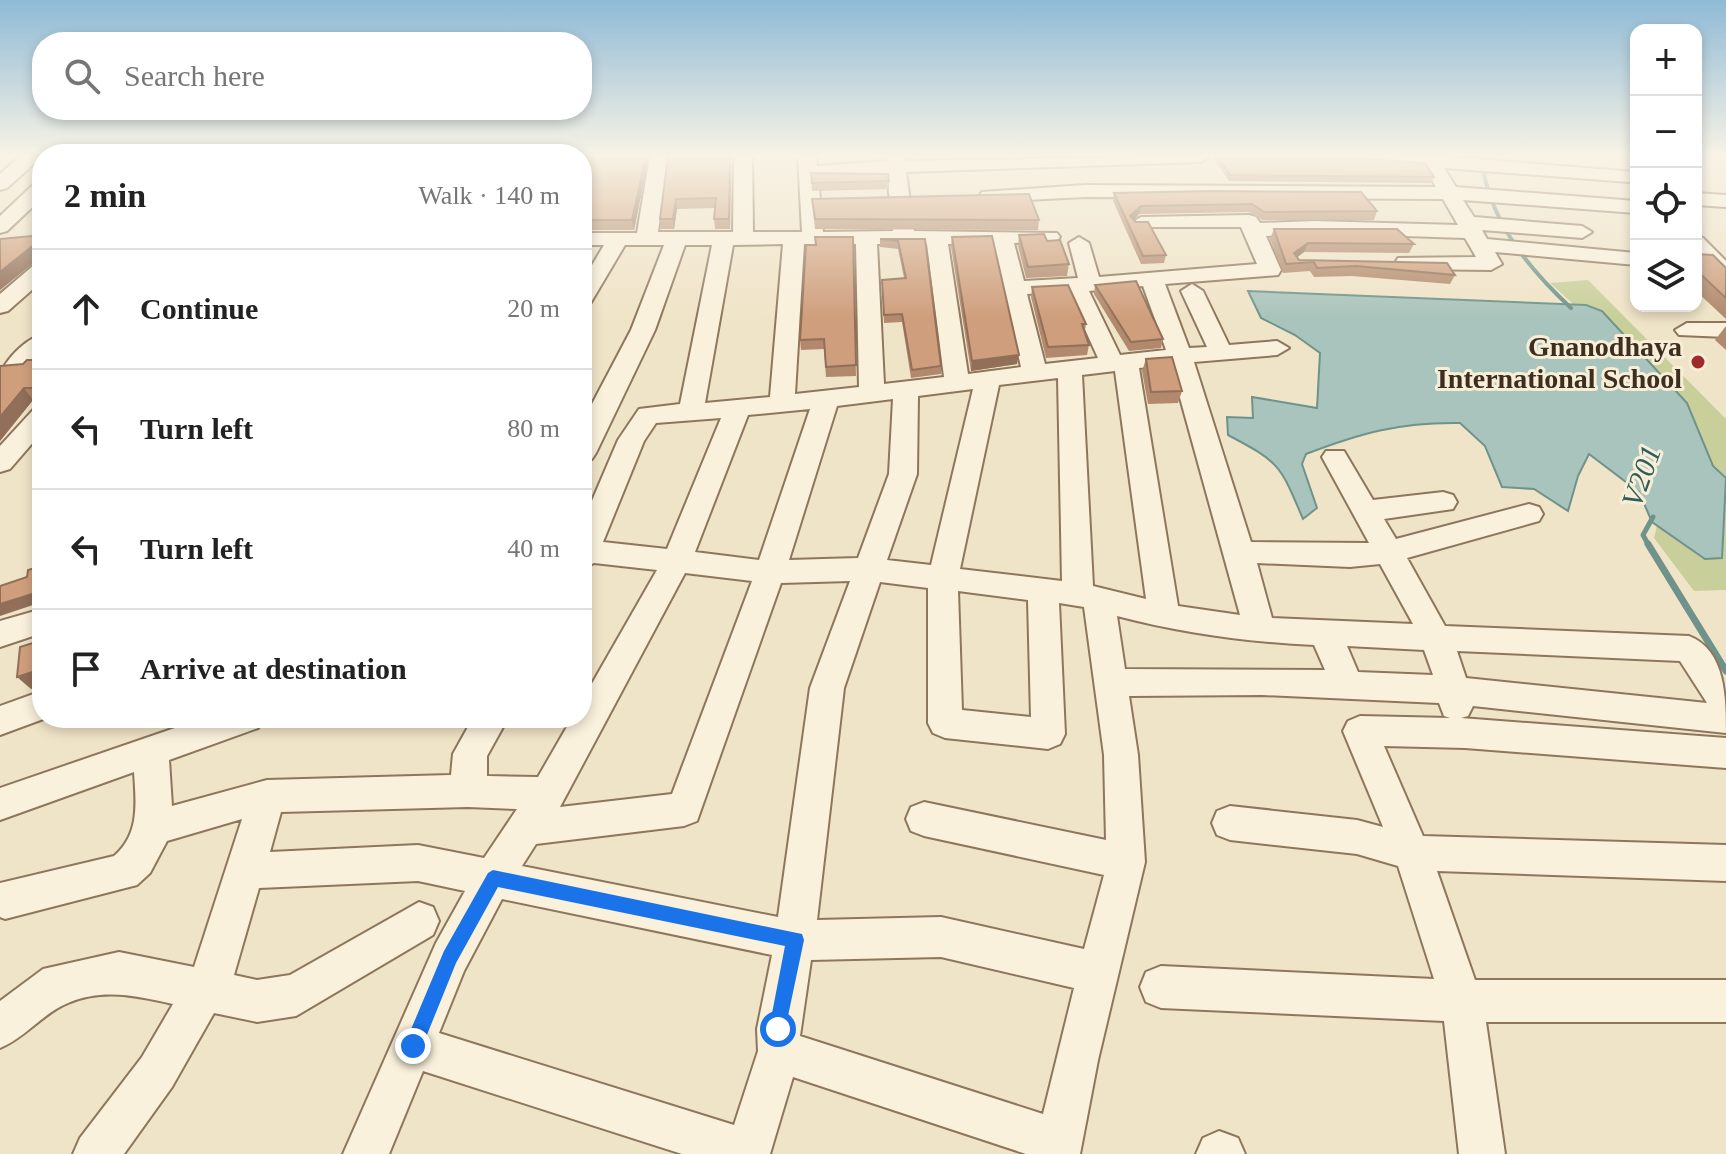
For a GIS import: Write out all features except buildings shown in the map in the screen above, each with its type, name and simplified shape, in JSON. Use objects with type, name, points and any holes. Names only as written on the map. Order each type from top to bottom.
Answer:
[{"type":"street","points":[[0,227],[18,210]]},
{"type":"street","points":[[647,238],[651,210]]},
{"type":"street","points":[[691,412],[734,237],[737,210]]},
{"type":"street","points":[[782,404],[804,238],[814,210]]},
{"type":"street","points":[[901,210],[904,236]]},
{"type":"street","points":[[592,239],[936,236],[1002,237],[1052,244],[1040,210]]},
{"type":"street","points":[[1015,288],[1085,286],[1151,277],[1270,270],[1242,210]]},
{"type":"street","points":[[1382,262],[1491,264],[1462,210]]},
{"type":"street","points":[[1141,223],[1475,233],[1630,258]]},
{"type":"street","points":[[1475,233],[1504,226],[1582,232]]},
{"type":"street","points":[[936,236],[957,385]]},
{"type":"street","points":[[866,237],[872,394]]},
{"type":"street","points":[[1002,237],[1035,373]]},
{"type":"street","points":[[592,284],[610,256],[617,238]]},
{"type":"street","points":[[592,430],[643,330],[677,238]]},
{"type":"street","points":[[1079,243],[1087,274],[1085,286],[1119,362],[1164,616]]},
{"type":"street","points":[[1702,251],[1713,268]]},
{"type":"street","points":[[1151,277],[1181,354],[1240,552],[1259,630]]},
{"type":"street","points":[[0,306],[32,279]]},
{"type":"street","points":[[1192,291],[1221,352]]},
{"type":"street","points":[[1687,330],[1726,330]]},
{"type":"street","points":[[592,535],[629,445],[648,415],[906,391],[1181,354],[1277,348]]},
{"type":"street","points":[[32,351],[17,365],[32,366]]},
{"type":"street","points":[[779,1051],[1058,1148],[1126,862],[1121,755],[1110,683],[1089,597],[1070,368]]},
{"type":"street","points":[[988,379],[943,580],[945,723],[1048,734],[1043,589]]},
{"type":"street","points":[[413,1046],[747,1153],[779,1051],[778,1029],[795,940],[827,688],[866,569],[903,474],[906,391]]},
{"type":"street","points":[[529,828],[684,809],[770,572],[826,400]]},
{"type":"street","points":[[592,715],[677,561],[738,408]]},
{"type":"street","points":[[0,463],[31,440]]},
{"type":"street","points":[[592,451],[629,445]]},
{"type":"street","points":[[1335,457],[1435,639],[1446,663],[1465,733]]},
{"type":"street","points":[[1365,511],[1443,502]]},
{"type":"street","points":[[1240,552],[1350,556],[1388,552],[1529,514]]},
{"type":"street","points":[[592,555],[770,572],[866,569],[1043,589],[1164,616],[1259,630],[1689,649],[1726,704]]},
{"type":"street","points":[[0,634],[32,624]]},
{"type":"street","points":[[1325,632],[1347,685]]},
{"type":"street","points":[[1110,683],[1262,681],[1451,690],[1726,719]]},
{"type":"street","points":[[0,721],[32,709]]},
{"type":"street","points":[[0,804],[217,728]]},
{"type":"street","points":[[468,791],[470,754],[485,728]]},
{"type":"street","points":[[366,1154],[450,957],[493,878],[529,828],[585,728]]},
{"type":"street","points":[[1482,1154],[1462,1001],[1412,853],[1360,731],[1465,733],[1726,753]]},
{"type":"street","points":[[5,900],[124,872],[140,862],[149,847],[152,828],[151,751]]},
{"type":"street","points":[[152,828],[267,796],[468,791],[548,794]]},
{"type":"street","points":[[96,1154],[157,1072],[218,965],[267,796]]},
{"type":"street","points":[[924,819],[1126,862]]},
{"type":"street","points":[[1230,823],[1357,837],[1412,853],[1726,863]]},
{"type":"street","points":[[246,871],[418,863],[795,940],[941,937],[1099,973]]},
{"type":"street","points":[[0,1027],[58,984],[119,972],[257,1001],[296,995],[419,921]]},
{"type":"street","points":[[1161,987],[1462,1001],[1726,1001]]},
{"type":"green space","points":[[1588,280],[1726,419],[1726,590],[1694,591],[1654,538],[1683,422],[1646,369],[1550,283]]},
{"type":"water","points":[[1248,291],[1586,305],[1602,311],[1687,403],[1713,466],[1726,478],[1722,558],[1705,559],[1652,522],[1639,492],[1589,454],[1578,476],[1568,511],[1534,489],[1502,487],[1485,446],[1460,423],[1418,424],[1381,430],[1306,454],[1302,464],[1317,508],[1303,519],[1277,467],[1259,452],[1228,435],[1227,417],[1253,418],[1252,397],[1317,408],[1320,353],[1295,335],[1261,318]]},
{"type":"waterway","name":"V201","points":[[1496,210],[1525,258],[1571,308]]},
{"type":"waterway","name":"V201","points":[[1649,546],[1643,535],[1653,517]]},
{"type":"waterway","name":"V201","points":[[1648,544],[1726,671]]},
{"type":"place","name":"Gnanodhaya International School","points":[[1698,362]]},
{"type":"route","points":[[413,1046],[450,957],[493,878],[795,940],[778,1029]]}]
